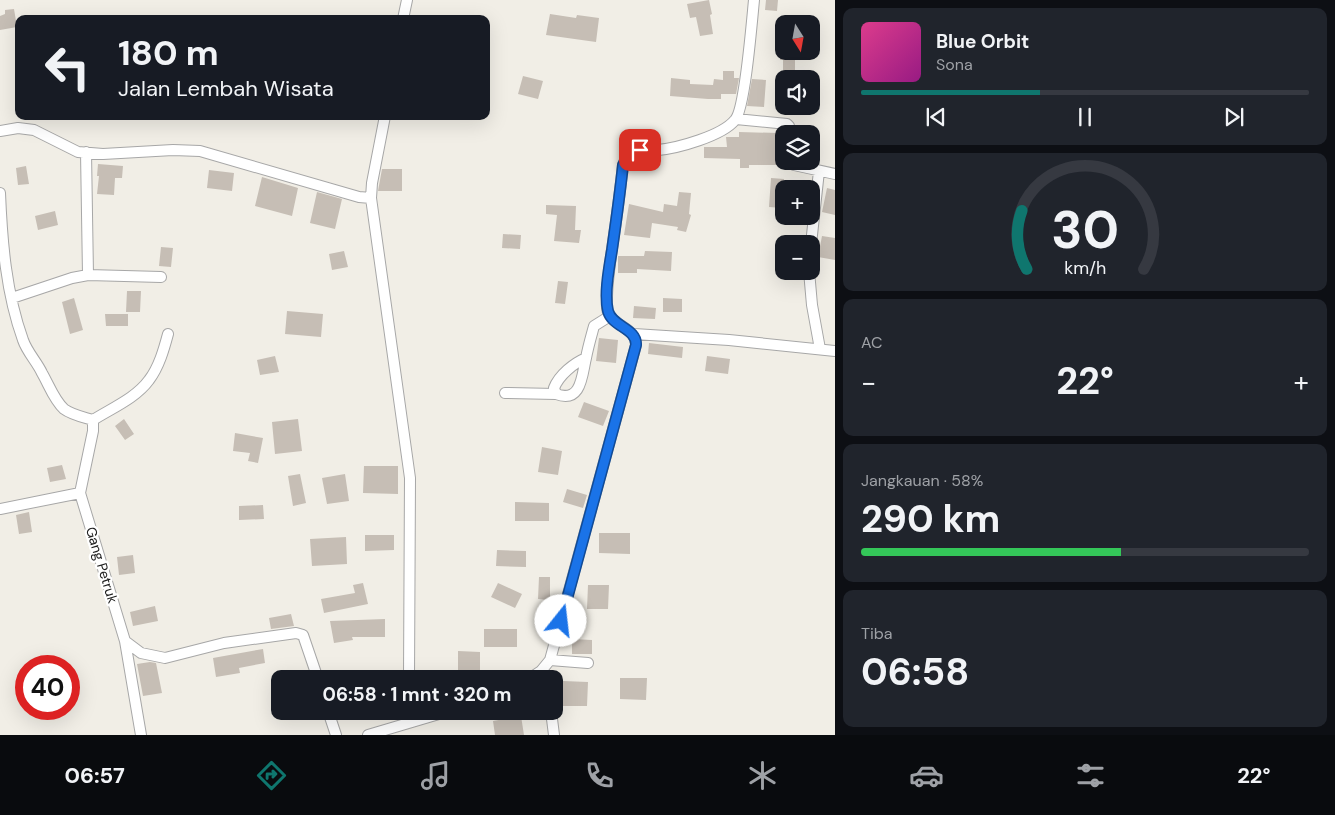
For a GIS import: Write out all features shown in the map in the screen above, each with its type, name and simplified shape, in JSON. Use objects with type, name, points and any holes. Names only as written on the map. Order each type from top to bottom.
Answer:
[{"type":"street","points":[[404,15],[407,0]]},
{"type":"street","points":[[754,0],[742,99],[736,119],[728,126],[682,146],[656,150],[640,150],[629,154],[626,158],[623,165],[608,277],[608,308],[610,316],[623,328],[634,334],[730,340],[835,350]]},
{"type":"street","points":[[736,119],[788,125]]},
{"type":"street","points":[[384,120],[372,183],[371,198],[410,478],[409,670]]},
{"type":"street","points":[[0,131],[18,128],[34,130],[78,152],[103,154],[173,150],[200,151],[359,197],[371,198]]},
{"type":"street","points":[[86,152],[88,275]]},
{"type":"street","points":[[815,170],[835,174]]},
{"type":"street","points":[[812,235],[819,171]]},
{"type":"street","points":[[0,193],[2,243],[12,298],[26,347],[38,363],[56,399],[63,408],[70,413],[93,420],[130,398],[144,387],[151,378],[168,334]]},
{"type":"street","points":[[12,298],[72,278],[88,275],[161,277]]},
{"type":"street","points":[[811,280],[812,305],[820,349]]},
{"type":"street","points":[[505,393],[569,395],[581,384],[594,326],[610,316]]},
{"type":"street","points":[[542,670],[636,345],[634,334]]},
{"type":"street","points":[[556,394],[554,388],[558,380],[579,361],[586,358]]},
{"type":"street","name":"Gang Petruk","points":[[93,420],[93,431],[80,493],[125,641],[141,735]]},
{"type":"street","points":[[0,509],[80,493]]},
{"type":"street","points":[[125,641],[141,652],[164,658],[224,643],[296,633],[303,635],[315,670]]},
{"type":"street","points":[[553,670],[588,664]]},
{"type":"street","points":[[331,720],[336,735]]},
{"type":"street","points":[[368,735],[419,720]]},
{"type":"street","points":[[552,720],[554,735]]},
{"type":"building","points":[[709,0],[713,34],[700,36],[696,17],[690,18],[687,4]]},
{"type":"building","points":[[766,0],[778,0],[777,11],[765,10]]},
{"type":"building","points":[[14,9],[15,27],[0,30],[0,16],[5,14],[5,10]]},
{"type":"building","points":[[550,14],[576,18],[577,15],[599,18],[596,42],[546,35]]},
{"type":"building","points":[[783,60],[795,60],[795,70],[783,70]]},
{"type":"building","points":[[723,71],[734,71],[734,78],[739,78],[736,94],[721,94],[721,99],[670,96],[671,78],[690,80],[690,84],[713,85],[714,79],[723,80]]},
{"type":"building","points":[[523,76],[543,81],[538,99],[518,94]]},
{"type":"building","points":[[752,79],[766,80],[764,107],[747,106]]},
{"type":"building","points":[[739,132],[775,133],[775,165],[749,165],[749,168],[740,168],[740,159],[704,158],[704,147],[727,147],[726,137],[739,137]]},
{"type":"building","points":[[98,164],[123,166],[122,178],[115,178],[114,195],[97,194]]},
{"type":"building","points":[[26,166],[29,184],[18,185],[16,168]]},
{"type":"building","points":[[382,169],[402,169],[402,191],[378,191]]},
{"type":"building","points":[[209,170],[234,173],[232,191],[207,188]]},
{"type":"building","points":[[262,177],[298,188],[292,216],[255,206]]},
{"type":"building","points":[[771,178],[784,179],[775,180],[775,207],[769,207]]},
{"type":"building","points":[[827,188],[835,190],[835,215],[822,212]]},
{"type":"building","points":[[317,192],[342,199],[335,229],[310,223]]},
{"type":"building","points":[[679,192],[691,193],[689,214],[691,215],[686,232],[677,230],[678,227],[652,223],[650,238],[624,235],[629,204],[663,212],[664,204],[677,206]]},
{"type":"building","points":[[546,205],[576,206],[575,230],[581,230],[579,243],[554,241],[557,215],[546,214]]},
{"type":"building","points":[[55,211],[58,225],[38,230],[35,216]]},
{"type":"building","points":[[503,234],[521,235],[520,249],[502,248]]},
{"type":"building","points":[[822,236],[835,238],[835,260],[820,257]]},
{"type":"building","points":[[161,247],[173,248],[171,267],[159,266]]},
{"type":"building","points":[[344,251],[348,267],[332,270],[329,254]]},
{"type":"building","points":[[645,251],[672,252],[671,271],[637,269],[637,273],[618,273],[618,256],[644,256]]},
{"type":"building","points":[[558,281],[568,282],[565,304],[555,303]]},
{"type":"building","points":[[127,291],[141,291],[140,312],[126,312]]},
{"type":"building","points":[[74,298],[83,330],[70,334],[62,302]]},
{"type":"building","points":[[663,298],[682,299],[682,312],[663,312]]},
{"type":"building","points":[[634,306],[656,308],[655,319],[633,318]]},
{"type":"building","points":[[287,311],[323,314],[321,337],[285,334]]},
{"type":"building","points":[[105,314],[128,314],[128,326],[106,326]]},
{"type":"building","points":[[599,338],[618,340],[616,363],[596,361]]},
{"type":"building","points":[[649,343],[683,347],[682,358],[648,354]]},
{"type":"building","points":[[275,356],[279,372],[260,375],[257,360]]},
{"type":"building","points":[[707,356],[730,359],[728,374],[705,371]]},
{"type":"building","points":[[584,402],[609,411],[603,426],[578,417]]},
{"type":"building","points":[[124,419],[134,434],[125,440],[115,426]]},
{"type":"building","points":[[298,419],[302,451],[275,454],[272,422]]},
{"type":"building","points":[[235,433],[263,438],[258,463],[248,461],[250,453],[233,451]]},
{"type":"building","points":[[542,447],[562,451],[558,475],[538,472]]},
{"type":"building","points":[[62,465],[66,479],[50,482],[47,468]]},
{"type":"building","points":[[364,466],[398,466],[398,494],[363,493]]},
{"type":"building","points":[[300,474],[306,503],[293,506],[288,476]]},
{"type":"building","points":[[345,474],[349,501],[327,504],[322,478]]},
{"type":"building","points":[[567,489],[587,495],[583,508],[563,502]]},
{"type":"building","points":[[515,502],[549,503],[549,521],[515,521]]},
{"type":"building","points":[[263,505],[264,519],[239,520],[239,506]]},
{"type":"building","points":[[29,512],[32,532],[19,534],[16,515]]},
{"type":"building","points":[[599,533],[630,533],[630,554],[599,553]]},
{"type":"building","points":[[365,535],[394,535],[394,550],[365,551]]},
{"type":"building","points":[[346,537],[347,564],[312,566],[310,539]]},
{"type":"building","points":[[497,550],[526,551],[526,567],[496,566]]},
{"type":"building","points":[[133,555],[135,573],[119,575],[117,557]]},
{"type":"building","points":[[539,577],[550,577],[550,600],[538,599]]},
{"type":"building","points":[[363,583],[368,604],[324,613],[321,599],[355,593],[353,585]]},
{"type":"building","points":[[498,583],[522,594],[515,608],[491,597]]},
{"type":"building","points":[[588,585],[609,585],[608,609],[587,609]]},
{"type":"building","points":[[155,606],[158,621],[133,626],[130,612]]},
{"type":"building","points":[[291,614],[294,626],[271,629],[269,618]]},
{"type":"building","points":[[385,619],[385,637],[352,637],[353,640],[334,643],[330,621]]},
{"type":"building","points":[[484,629],[517,629],[517,647],[484,647]]},
{"type":"building","points":[[572,639],[592,640],[592,654],[572,654]]},
{"type":"building","points":[[263,649],[265,663],[239,668],[240,673],[216,677],[213,658]]},
{"type":"building","points":[[458,651],[480,652],[480,670],[458,670]]},
{"type":"building","points":[[156,663],[162,693],[143,696],[137,664]]},
{"type":"building","points":[[620,678],[647,678],[646,700],[620,699]]},
{"type":"building","points":[[563,681],[588,682],[587,706],[563,706]]},
{"type":"building","points":[[522,720],[524,735],[495,735],[493,721]]},
{"type":"route","points":[[561,621],[636,345],[634,334],[623,328],[608,312],[608,277],[623,165],[629,154],[640,150]]}]
